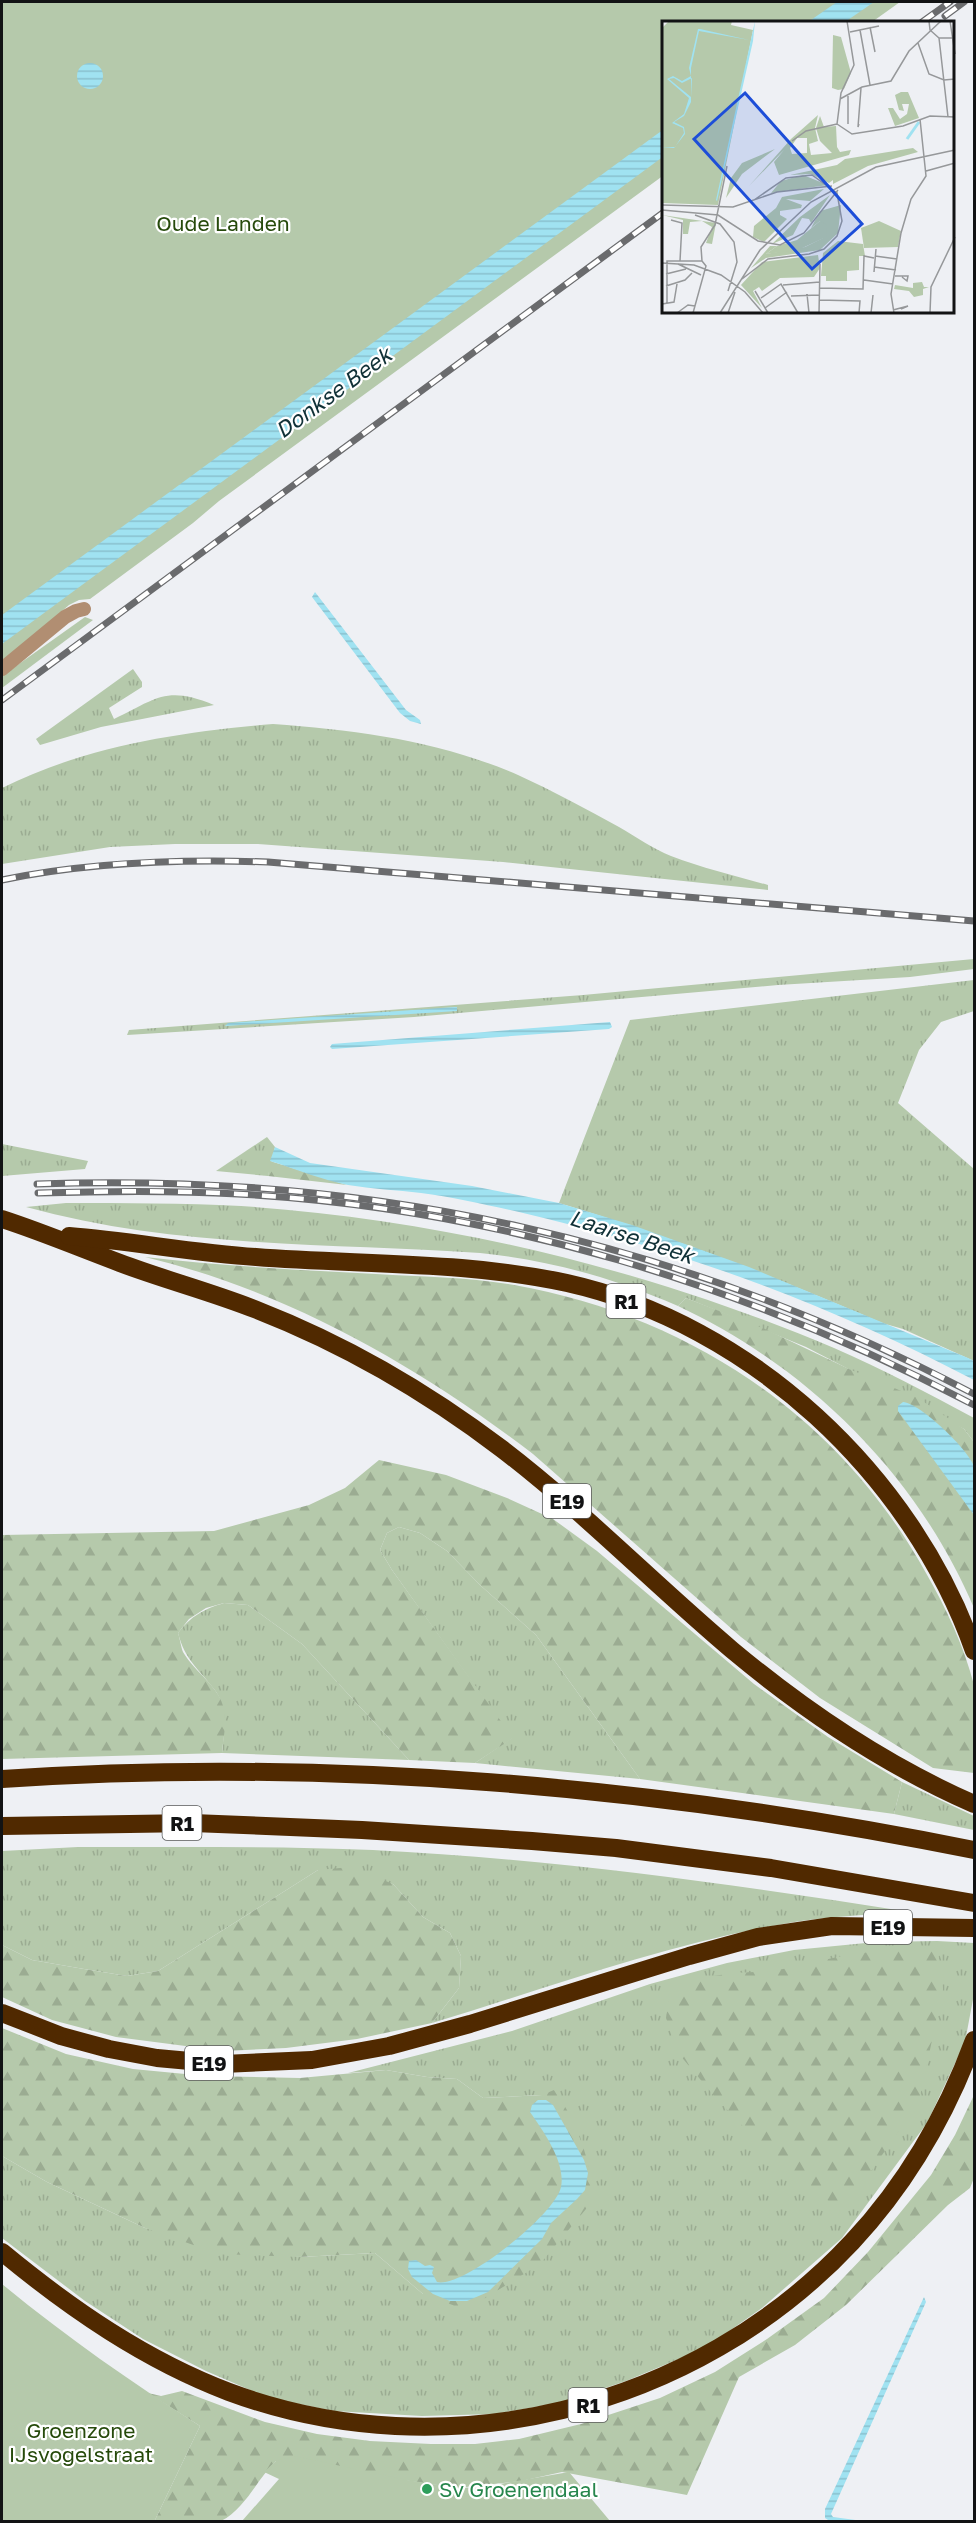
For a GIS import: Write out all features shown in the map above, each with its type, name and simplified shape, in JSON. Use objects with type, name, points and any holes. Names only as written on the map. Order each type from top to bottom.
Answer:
[{"type":"highway","name":"R1","points":[[2,1219],[50,1234],[257,1257],[461,1267],[498,1271],[604,1293],[658,1314],[717,1344],[779,1385],[858,1457],[889,1495],[924,1546],[966,1627],[975,1651]]},
{"type":"highway","name":"E19","points":[[50,1234],[120,1263],[212,1293],[297,1326],[379,1368],[414,1389],[482,1434],[554,1489],[691,1614],[791,1695],[833,1726],[878,1754],[975,1804]]},
{"type":"highway","points":[[2,1779],[167,1773],[360,1776],[542,1787],[761,1813],[975,1850]]},
{"type":"highway","name":"R1","points":[[2,1826],[193,1823],[362,1830]]},
{"type":"highway","name":"E19","points":[[362,1830],[532,1841],[691,1857],[771,1868],[975,1903]]},
{"type":"highway","name":"E19","points":[[2,2013],[83,2042],[157,2058],[223,2064],[312,2060],[389,2046],[470,2024],[758,1937],[832,1926],[975,1928]]},
{"type":"highway","name":"R1","points":[[2,2252],[66,2302],[122,2340],[191,2376],[258,2401],[334,2420],[389,2426],[489,2424],[566,2411],[647,2384],[703,2358],[767,2318],[815,2279],[872,2219],[918,2155],[954,2090],[975,2040]]},
{"type":"street","points":[[2,669],[65,617],[84,609]]},
{"type":"green space","name":"Oude Landen","points":[[2,2],[900,2],[873,21],[662,21],[662,176],[219,501],[90,599],[79,600],[69,605],[2,664]]},
{"type":"green space","points":[[85,617],[93,620],[2,688],[2,676]]},
{"type":"green space","points":[[133,669],[142,682],[142,687],[109,708],[114,719],[151,701],[172,695],[198,699],[214,705],[101,727],[40,745],[36,739]]},
{"type":"green space","points":[[273,724],[398,739],[489,763],[557,794],[665,853],[707,868],[768,885],[768,890],[503,862],[258,844],[110,847],[2,864],[2,788],[67,761],[100,751],[203,731]]},
{"type":"green space","points":[[974,959],[974,969],[910,977],[778,985],[414,1017],[127,1035],[129,1030],[583,995]]},
{"type":"green space","points":[[974,980],[974,1011],[941,1022],[919,1050],[898,1103],[974,1169],[974,1361],[903,1329],[882,1323],[722,1258],[559,1203],[630,1020]]},
{"type":"green space","points":[[267,1137],[275,1147],[268,1176],[216,1171]]},
{"type":"green space","points":[[2,1144],[88,1161],[85,1169],[2,1176]]},
{"type":"green space","points":[[270,1161],[347,1185],[268,1176]]},
{"type":"green space","points":[[66,1203],[219,1205],[317,1213],[468,1236],[619,1272],[764,1320],[870,1364],[974,1418],[974,1442],[964,1429],[806,1347],[686,1298],[678,1306],[630,1287],[581,1272],[506,1256],[195,1237],[138,1230],[26,1207]]},
{"type":"green space","points":[[145,1257],[260,1267],[463,1279],[514,1285],[578,1300],[640,1321],[698,1348],[753,1382],[804,1421],[850,1466],[890,1517],[926,1573],[954,1628],[974,1685],[974,1773],[933,1768],[820,1698],[741,1637],[533,1454],[444,1391],[349,1335],[300,1311],[198,1272]]},
{"type":"green space","points":[[686,1298],[765,1329],[849,1369],[918,1398],[964,1429],[974,1442],[974,1608],[950,1559],[922,1513],[890,1470],[853,1430],[814,1393],[771,1360],[726,1331],[678,1306]]},
{"type":"green space","points":[[379,1460],[446,1475],[507,1498],[553,1519],[597,1551],[754,1684],[828,1737],[902,1782],[894,1814],[640,1779],[536,1635],[480,1585],[447,1551],[420,1533],[399,1527],[387,1533],[380,1550],[513,1738],[475,1763],[409,1760],[302,1644],[248,1605],[224,1603],[206,1608],[189,1619],[178,1633],[183,1652],[188,1660],[222,1701],[225,1721],[222,1753],[2,1759],[2,1535],[214,1531],[309,1505],[345,1488]]},
{"type":"green space","points":[[399,1527],[420,1533],[447,1551],[480,1585],[536,1635],[640,1779],[475,1763],[512,1738],[380,1550],[387,1533]]},
{"type":"green space","points":[[224,1603],[248,1605],[302,1644],[409,1760],[222,1753],[224,1720],[221,1703],[214,1689],[188,1657],[178,1633],[198,1614]]},
{"type":"green space","points":[[902,1782],[974,1816],[974,1830],[894,1814]]},
{"type":"green space","points":[[78,1847],[299,1848],[440,1854],[642,1874],[910,1912],[815,1919],[694,1943],[432,2023],[459,1988],[461,1956],[450,1933],[423,1917],[393,1884],[318,1870],[158,1971],[127,1976],[84,1969],[32,1960],[2,1945],[2,1851]]},
{"type":"green space","points":[[351,1867],[393,1884],[423,1917],[450,1933],[461,1956],[459,1988],[432,2023],[357,2039],[286,2048],[224,2051],[116,2037],[52,2020],[2,1997],[2,1945],[32,1960],[84,1969],[127,1976],[158,1971],[318,1870]]},
{"type":"green space","points":[[876,1942],[974,1943],[974,1994],[965,2042],[927,2123],[842,2238],[762,2308],[705,2348],[626,2381],[563,2402],[495,2414],[422,2416],[334,2411],[269,2398],[206,2371],[143,2339],[85,2301],[2,2238],[2,2156],[47,2182],[145,2228],[300,2257],[375,2253],[423,2294],[542,2095],[483,2098],[457,2079],[386,2070],[348,2073],[512,2031],[650,1984],[727,1963],[794,1950]]},
{"type":"green space","points":[[882,1951],[938,1951],[943,1989],[919,2101],[852,2199],[838,2207],[791,2177],[715,2097],[679,2054],[666,2018],[669,1994],[699,1978],[774,1971],[851,1954]]},
{"type":"green space","points":[[2,2028],[66,2054],[133,2069],[206,2076],[300,2078],[386,2070],[457,2079],[483,2098],[542,2095],[554,2090],[576,2128],[596,2197],[540,2264],[466,2310],[423,2294],[375,2253],[300,2257],[219,2254],[145,2228],[47,2182],[2,2156]]},
{"type":"green space","points":[[974,2095],[974,2178],[970,2188],[948,2205],[846,2305],[795,2345],[739,2377],[687,2495],[562,2472],[521,2481],[457,2488],[276,2461],[237,2509],[221,2521],[155,2520],[200,2426],[148,2393],[161,2396],[182,2391],[265,2422],[317,2434],[370,2441],[475,2444],[519,2439],[581,2424],[660,2398],[715,2372],[767,2339],[824,2298],[868,2252],[931,2175],[955,2135]]},
{"type":"green space","name":"Groenzone IJsvogelstraat","points":[[2,2284],[99,2358],[200,2426],[155,2520],[2,2521]]},
{"type":"green space","name":"Sv Groenendaal","points":[[294,2456],[457,2488],[482,2487],[569,2472],[610,2521],[242,2521],[279,2479],[264,2472],[276,2461]]},
{"type":"water","points":[[837,2],[874,2],[846,21],[809,21]]},
{"type":"water","points":[[90,63],[99,67],[103,76],[99,85],[90,89],[81,85],[77,76],[81,67]]},
{"type":"water","name":"Donkse Beek","points":[[662,130],[662,157],[2,644],[2,615]]},
{"type":"water","points":[[315,592],[406,710],[420,720],[421,724],[410,721],[400,713],[312,597]]},
{"type":"water","points":[[457,1007],[457,1011],[225,1026],[228,1023]]},
{"type":"water","points":[[610,1022],[612,1027],[609,1029],[332,1049],[330,1047],[332,1044]]},
{"type":"water","name":"Laarse Beek","points":[[275,1147],[310,1163],[472,1186],[559,1203],[632,1225],[749,1267],[968,1358],[974,1361],[974,1380],[919,1352],[808,1303],[696,1262],[638,1243],[519,1212],[445,1197],[348,1185],[328,1180],[270,1161]]},
{"type":"water","points":[[903,1402],[921,1410],[964,1450],[974,1467],[974,1515],[898,1411],[898,1406]]},
{"type":"water","points":[[538,2100],[546,2100],[553,2105],[584,2160],[588,2173],[585,2190],[551,2223],[542,2239],[488,2292],[467,2301],[450,2301],[433,2294],[412,2277],[408,2269],[409,2261],[416,2260],[425,2266],[434,2267],[432,2273],[437,2282],[449,2281],[466,2274],[486,2262],[526,2231],[555,2199],[561,2187],[562,2177],[557,2157],[530,2112],[532,2105]]},
{"type":"water","points":[[924,2297],[926,2302],[831,2514],[833,2517],[863,2521],[828,2520],[825,2518],[825,2509]]},
{"type":"railway","points":[[923,21],[950,2]]},
{"type":"railway","points":[[945,16],[964,2]]},
{"type":"railway","points":[[2,700],[662,213]]},
{"type":"railway","points":[[2,880],[68,869],[134,863],[268,862],[974,921]]},
{"type":"railway","points":[[37,1184],[161,1183],[282,1190],[402,1204],[520,1226],[636,1256],[750,1294],[863,1340],[974,1394]]},
{"type":"railway","points":[[38,1193],[188,1192],[334,1202],[430,1216],[524,1235],[617,1260],[709,1289],[799,1323],[887,1362],[974,1405]]},
{"type":"place","name":"Sv Groenendaal","points":[[427,2489]]}]
